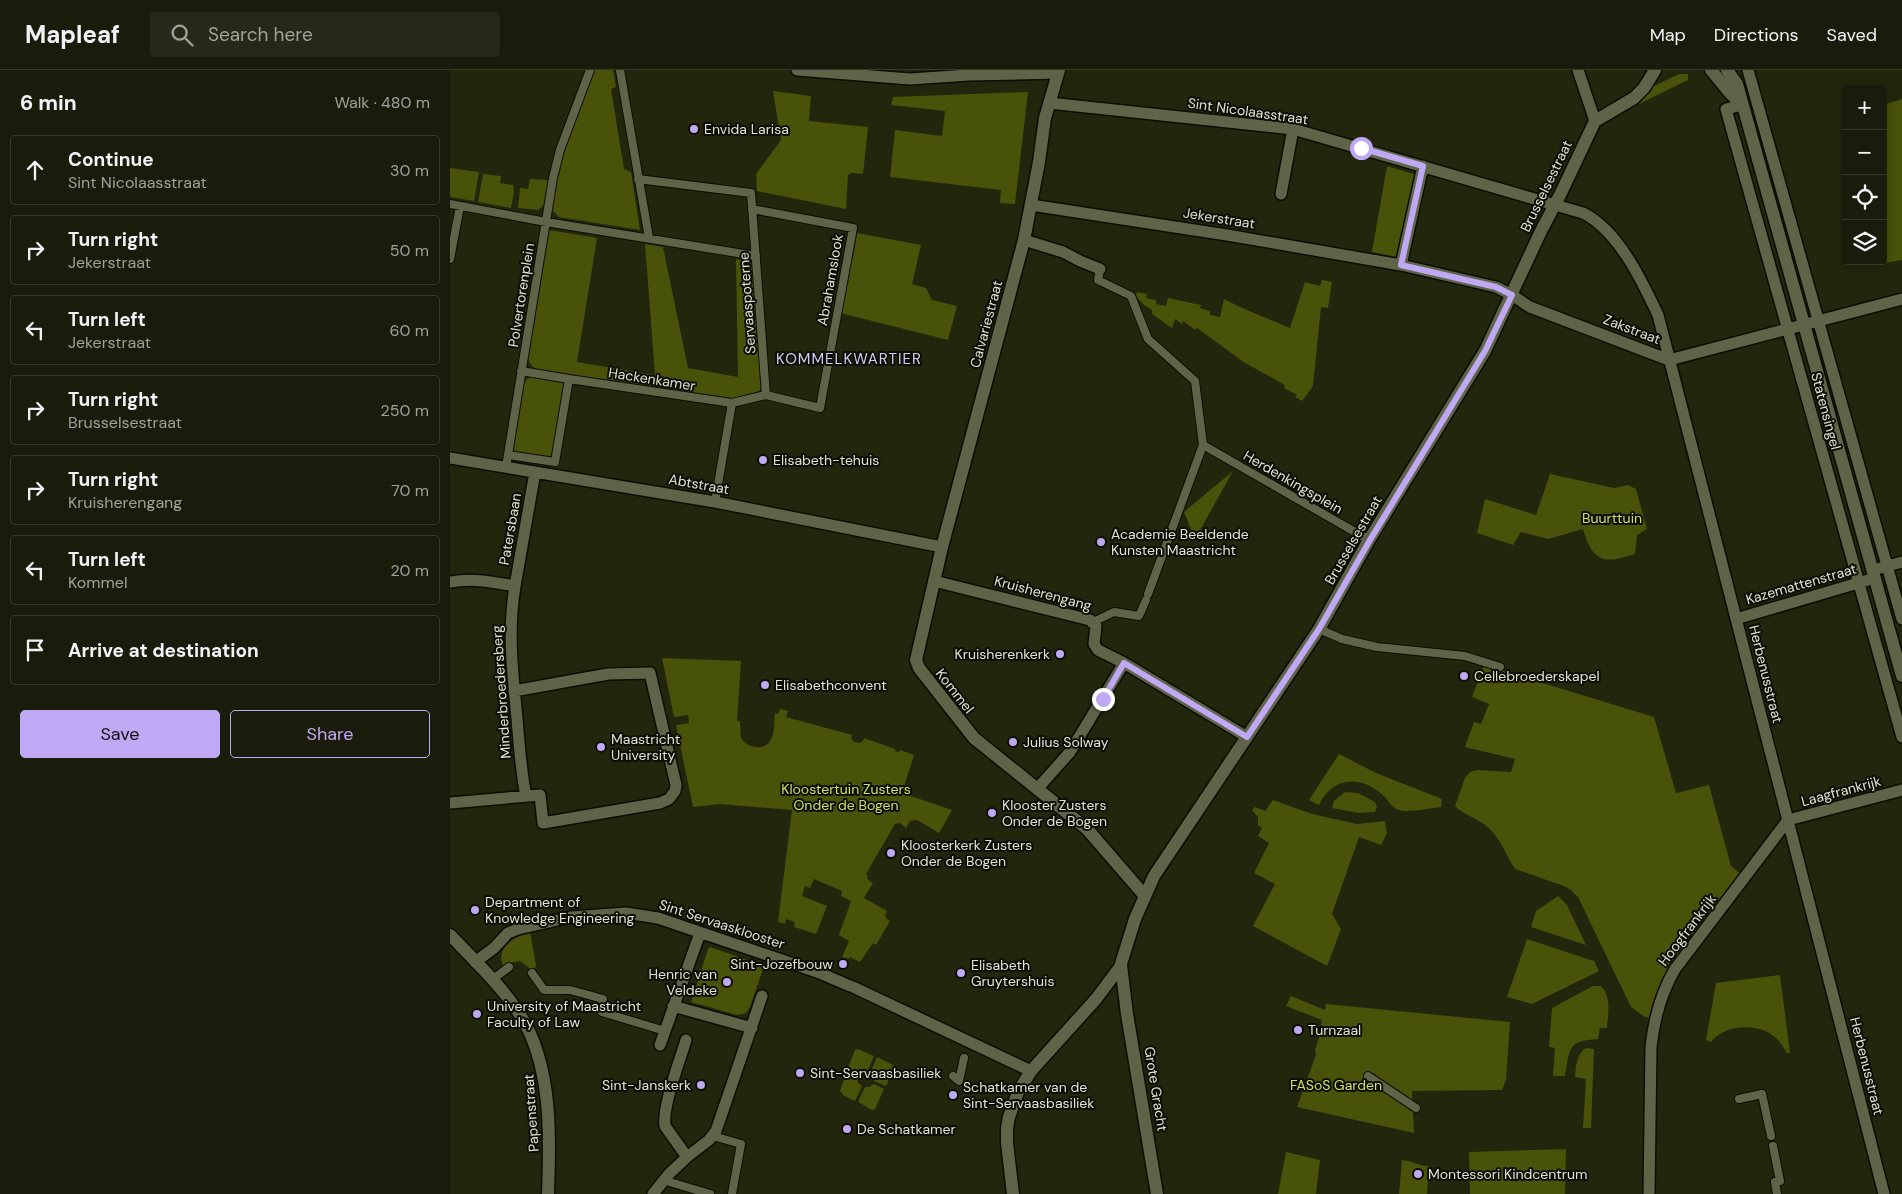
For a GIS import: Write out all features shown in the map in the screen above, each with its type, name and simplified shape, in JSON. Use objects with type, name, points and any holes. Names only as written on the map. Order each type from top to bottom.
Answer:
[{"type":"street","name":"Polvertorenplein","points":[[506,467],[553,178],[560,150],[590,70]]},
{"type":"street","points":[[620,70],[649,238]]},
{"type":"street","points":[[797,70],[910,79],[969,75],[1032,74],[1057,71]]},
{"type":"street","points":[[1578,70],[1595,120],[1634,98],[1644,88],[1655,70]]},
{"type":"street","name":"Statensingel","points":[[1711,70],[1742,105]]},
{"type":"street","name":"Statensingel","points":[[1728,70],[1737,84],[1902,676]]},
{"type":"street","name":"Statensingel","points":[[1748,70],[1902,618]]},
{"type":"street","name":"Calvariestraat","points":[[934,581],[1024,240],[1045,118],[1057,71]]},
{"type":"street","name":"Sint Nicolaasstraat","points":[[1049,103],[1294,129],[1555,204]]},
{"type":"street","name":"Statensingel","points":[[1742,105],[1726,109],[1902,737]]},
{"type":"street","name":"Brusselsestraat","points":[[1014,1194],[1007,1143],[1008,1117],[1022,1084],[1031,1071],[1096,999],[1121,965],[1131,931],[1154,876],[1319,629],[1370,540],[1485,351],[1540,231],[1595,120]]},
{"type":"street","points":[[1282,194],[1294,129]]},
{"type":"street","points":[[1401,265],[1423,166]]},
{"type":"street","points":[[638,179],[752,193],[752,209]]},
{"type":"street","points":[[450,204],[546,222],[756,256]]},
{"type":"street","name":"Herbenusstraat","points":[[1555,204],[1591,217],[1609,234],[1627,258],[1658,315],[1884,1194]]},
{"type":"street","name":"Jekerstraat","points":[[1031,205],[1227,235],[1401,265],[1496,287],[1512,295]]},
{"type":"street","points":[[450,259],[460,206]]},
{"type":"street","name":"Servaaspoterne","points":[[752,209],[766,395]]},
{"type":"street","name":"Abrahamslook","points":[[752,209],[853,228],[820,408],[766,395]]},
{"type":"street","points":[[1024,240],[1063,252],[1080,262],[1100,269],[1098,280],[1131,296],[1148,339],[1195,381],[1203,445],[1139,616],[1114,612],[1093,622]]},
{"type":"street","name":"Zakstraat","points":[[1512,295],[1530,307],[1669,360],[1902,299]]},
{"type":"street","points":[[508,455],[555,462],[569,379],[522,371]]},
{"type":"street","name":"Hackenkamer","points":[[569,379],[732,404],[766,395]]},
{"type":"street","points":[[715,502],[732,404]]},
{"type":"street","name":"Herdenkingsplein","points":[[1203,445],[1370,540]]},
{"type":"street","name":"Abtstraat","points":[[450,458],[715,502],[942,549]]},
{"type":"street","name":"Patersbaan","points":[[450,582],[467,579],[515,586],[535,472]]},
{"type":"street","name":"Kazemattenstraat","points":[[1736,619],[1858,583],[1887,566],[1902,562]]},
{"type":"street","name":"Kruisherengang","points":[[934,581],[1093,622],[1096,626],[1094,644],[1098,650],[1124,663],[1247,737]]},
{"type":"street","name":"Kommel","points":[[934,581],[916,660],[919,668],[974,738],[1093,836],[1145,896]]},
{"type":"street","name":"Minderbroedersberg","points":[[515,586],[510,634],[522,775],[526,796]]},
{"type":"street","points":[[1319,629],[1342,639],[1369,646],[1465,656],[1500,667]]},
{"type":"street","points":[[1036,789],[1070,752],[1124,663]]},
{"type":"street","points":[[450,803],[540,796],[542,823],[660,803],[669,799],[675,790],[676,785],[672,762],[650,673],[608,674],[514,691]]},
{"type":"street","name":"Laagfrankrijk","points":[[1788,820],[1902,790]]},
{"type":"street","name":"Hoogfrankrijk","points":[[1648,1194],[1652,1038],[1664,990],[1676,969],[1788,820]]},
{"type":"street","name":"Sint Servaasklooster","points":[[475,962],[494,948],[508,934],[518,929],[585,915],[642,914],[821,974],[851,986],[1031,1071]]},
{"type":"street","points":[[660,1045],[700,933]]},
{"type":"street","name":"Papenstraat","points":[[450,935],[492,980],[525,1024],[542,1065],[549,1146],[548,1194]]},
{"type":"street","name":"Brusselsestraat","points":[[1121,965],[1123,990]]},
{"type":"street","points":[[492,980],[509,967]]},
{"type":"street","points":[[532,973],[544,990],[570,990],[603,999],[602,1012],[665,1031]]},
{"type":"street","name":"Grote Gracht","points":[[1123,990],[1157,1194]]},
{"type":"street","points":[[653,1194],[663,1180],[713,1136],[721,1120],[762,996]]},
{"type":"street","points":[[673,1006],[752,1028]]},
{"type":"street","points":[[686,1040],[666,1106],[664,1122],[687,1158]]},
{"type":"street","points":[[953,1076],[959,1081],[964,1058]]},
{"type":"street","points":[[1368,1076],[1416,1108]]},
{"type":"street","points":[[1738,1099],[1762,1094],[1771,1136]]},
{"type":"street","points":[[713,1136],[742,1144],[732,1194]]},
{"type":"street","points":[[1773,1146],[1780,1181],[1775,1182],[1777,1194]]},
{"type":"street","points":[[663,1180],[710,1194]]},
{"type":"green space","points":[[594,70],[613,70],[616,87],[611,89],[624,169],[631,172],[640,230],[559,217],[551,209],[566,145]]},
{"type":"green space","points":[[1679,74],[1688,74],[1688,80],[1638,103],[1652,87]]},
{"type":"green space","points":[[773,91],[811,96],[809,121],[868,127],[863,174],[851,173],[848,175],[846,209],[757,191],[756,174],[781,140]]},
{"type":"green space","points":[[1028,92],[1015,204],[1000,203],[1001,190],[890,177],[895,130],[942,136],[945,111],[891,105],[893,97]]},
{"type":"green space","points":[[1902,99],[1902,260],[1887,263],[1887,130],[1887,104]]},
{"type":"green space","points":[[1387,166],[1417,175],[1397,257],[1372,252]]},
{"type":"green space","points":[[450,168],[479,172],[474,201],[450,197]]},
{"type":"green space","points":[[483,174],[501,176],[500,183],[513,185],[514,192],[511,208],[478,202]]},
{"type":"green space","points":[[530,179],[550,180],[544,205],[538,210],[518,208],[520,188],[528,189]]},
{"type":"green space","points":[[549,230],[597,238],[577,362],[655,375],[645,244],[663,247],[688,368],[738,377],[736,259],[754,262],[762,386],[759,391],[735,400],[536,369],[530,363],[527,354]]},
{"type":"green space","points":[[857,233],[921,245],[912,284],[926,288],[932,300],[957,306],[948,340],[840,313],[849,258],[853,258]]},
{"type":"green space","points":[[1322,280],[1332,282],[1328,308],[1321,307],[1313,386],[1302,401],[1295,397],[1297,395],[1284,388],[1285,385],[1245,363],[1197,328],[1195,330],[1183,321],[1182,324],[1175,319],[1172,328],[1152,314],[1152,310],[1144,305],[1136,296],[1137,292],[1147,294],[1146,298],[1156,300],[1156,304],[1166,306],[1168,298],[1201,305],[1200,308],[1210,311],[1210,315],[1220,317],[1224,299],[1290,328],[1305,282],[1320,286]]},
{"type":"green space","points":[[533,376],[564,381],[552,458],[518,453],[513,448],[523,385],[527,379]]},
{"type":"green space","points":[[1233,471],[1195,539],[1184,512]]},
{"type":"green space","name":"Buurttuin","points":[[1550,474],[1614,488],[1628,485],[1636,489],[1647,529],[1637,535],[1635,554],[1615,559],[1601,558],[1591,549],[1583,529],[1548,539],[1521,532],[1513,545],[1477,533],[1485,499],[1536,515]]},
{"type":"green space","name":"Kloostertuin Zusters Onder de Bogen","points":[[662,658],[741,661],[737,721],[740,721],[741,738],[748,745],[762,747],[770,742],[773,734],[775,713],[778,714],[780,709],[788,711],[786,717],[852,735],[851,738],[854,742],[859,743],[864,738],[895,749],[895,751],[899,752],[900,750],[914,755],[902,793],[952,810],[939,833],[917,820],[910,821],[906,828],[900,823],[895,824],[866,874],[868,876],[867,879],[873,883],[864,898],[887,911],[885,915],[890,921],[876,945],[873,943],[860,962],[850,957],[849,959],[842,957],[849,941],[839,935],[851,901],[841,896],[842,891],[814,879],[810,888],[805,886],[802,896],[827,906],[816,934],[794,927],[795,922],[786,919],[785,924],[778,922],[792,810],[720,804],[693,807],[676,725],[689,723],[688,715],[674,717]]},
{"type":"green space","points":[[1484,665],[1654,717],[1676,793],[1709,785],[1731,866],[1740,873],[1650,1018],[1645,1017],[1631,1007],[1578,897],[1564,886],[1515,869],[1490,829],[1455,806],[1465,778],[1470,772],[1477,770],[1511,772],[1515,759],[1465,747],[1474,722],[1481,724],[1489,704],[1472,697]]},
{"type":"green space","points":[[1339,754],[1376,773],[1442,799],[1441,807],[1414,811],[1399,810],[1376,790],[1358,782],[1340,783],[1325,795],[1319,805],[1309,800]]},
{"type":"green space","points":[[1345,792],[1358,793],[1375,802],[1377,807],[1375,812],[1359,813],[1332,808],[1334,801]]},
{"type":"green space","points":[[1273,800],[1312,814],[1357,824],[1385,821],[1387,833],[1381,845],[1359,837],[1332,914],[1341,929],[1327,966],[1253,926],[1275,884],[1254,873],[1269,843],[1258,836],[1262,828],[1258,825],[1258,817],[1252,810],[1255,807],[1265,811]]},
{"type":"green space","points":[[1558,896],[1567,905],[1586,945],[1531,927],[1536,911]]},
{"type":"green space","points":[[530,932],[536,966],[533,971],[520,961],[503,965],[501,959],[504,948],[519,936]]},
{"type":"green space","points":[[1527,939],[1594,961],[1599,971],[1532,1004],[1507,997]]},
{"type":"green space","points":[[710,947],[764,966],[750,1007],[746,1013],[737,1015],[691,1002]]},
{"type":"green space","points":[[1780,975],[1790,1053],[1787,1053],[1781,1043],[1765,1031],[1749,1027],[1724,1032],[1711,1042],[1706,1040],[1716,983]]},
{"type":"green space","points":[[1593,986],[1601,986],[1607,996],[1607,1028],[1600,1028],[1598,1039],[1575,1044],[1569,1053],[1565,1076],[1553,1076],[1555,1048],[1549,1047],[1552,1008]]},
{"type":"green space","name":"FASoS Garden","points":[[1291,996],[1325,1010],[1326,1004],[1510,1022],[1506,1080],[1502,1090],[1412,1091],[1414,1133],[1297,1107],[1316,1055],[1315,1050],[1323,1026],[1321,1025],[1322,1020],[1286,1006]]},
{"type":"green space","points":[[1586,1048],[1594,1049],[1591,1128],[1583,1128],[1586,1079],[1575,1077],[1578,1057]]},
{"type":"green space","points":[[858,1049],[874,1056],[868,1070],[859,1074],[848,1068],[855,1050]]},
{"type":"green space","points":[[877,1057],[893,1065],[894,1068],[886,1086],[874,1081],[871,1071]]},
{"type":"green space","points":[[847,1071],[858,1076],[858,1083],[862,1086],[855,1101],[843,1095],[840,1091]]},
{"type":"green space","points":[[874,1084],[884,1089],[875,1109],[872,1110],[858,1102],[865,1087]]},
{"type":"green space","points":[[1566,1149],[1565,1194],[1470,1194],[1469,1152]]},
{"type":"green space","points":[[1286,1152],[1320,1160],[1316,1194],[1278,1194]]},
{"type":"green space","points":[[1402,1160],[1429,1166],[1427,1194],[1399,1194]]},
{"type":"place","name":"Envida Larisa","points":[[694,129]]},
{"type":"place","name":"Elisabeth-tehuis","points":[[763,460]]},
{"type":"place","name":"Academie Beeldende Kunsten Maastricht","points":[[1101,542]]},
{"type":"place","name":"Kruisherenkerk","points":[[1060,654]]},
{"type":"place","name":"Cellebroederskapel","points":[[1464,676]]},
{"type":"place","name":"Elisabethconvent","points":[[765,685]]},
{"type":"place","name":"Julius Solway","points":[[1013,742]]},
{"type":"place","name":"Maastricht University","points":[[601,747]]},
{"type":"place","name":"Klooster Zusters Onder de Bogen","points":[[992,813]]},
{"type":"place","name":"Kloosterkerk Zusters Onder de Bogen","points":[[891,853]]},
{"type":"place","name":"Department of Knowledge Engineering","points":[[475,910]]},
{"type":"place","name":"Sint-Jozefbouw","points":[[843,964]]},
{"type":"place","name":"Elisabeth Gruytershuis","points":[[961,973]]},
{"type":"place","name":"Henric van Veldeke","points":[[727,982]]},
{"type":"place","name":"University of Maastricht Faculty of Law","points":[[477,1014]]},
{"type":"place","name":"Turnzaal","points":[[1298,1030]]},
{"type":"place","name":"Sint-Servaasbasiliek","points":[[800,1073]]},
{"type":"place","name":"Sint-Janskerk","points":[[701,1085]]},
{"type":"place","name":"Schatkamer van de Sint-Servaasbasiliek","points":[[953,1095]]},
{"type":"place","name":"De Schatkamer","points":[[847,1129]]},
{"type":"place","name":"Montessori Kindcentrum","points":[[1418,1174]]},
{"type":"district","name":"KOMMELKWARTIER","points":[[849,359]]},
{"type":"route","points":[[1103,699],[1124,663],[1247,737],[1319,629],[1370,540],[1481,358],[1512,295],[1496,287],[1401,265],[1423,166],[1361,148]]}]
